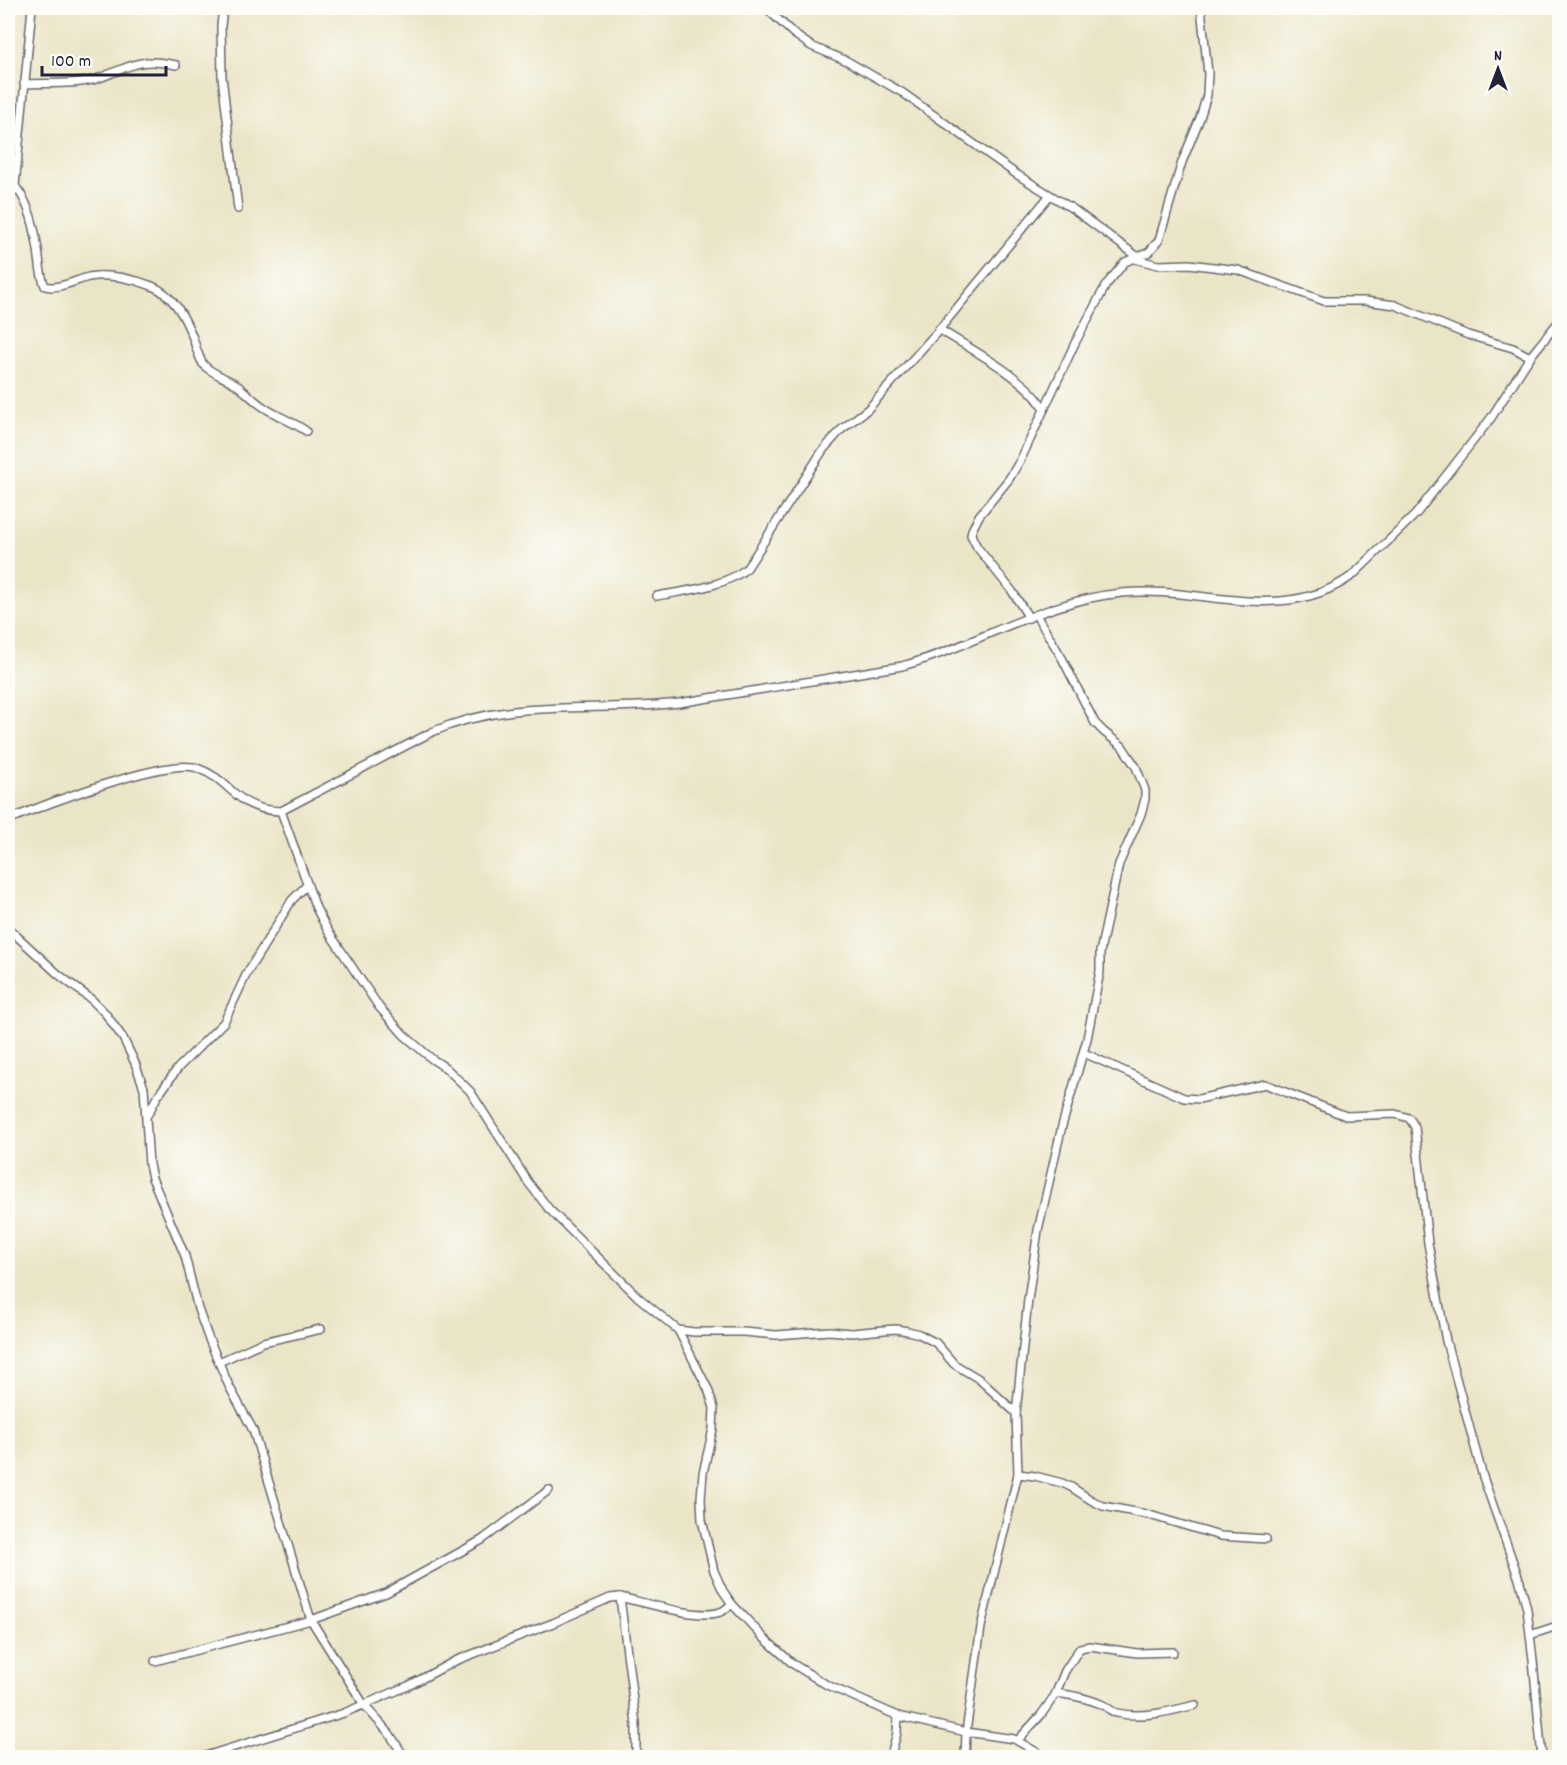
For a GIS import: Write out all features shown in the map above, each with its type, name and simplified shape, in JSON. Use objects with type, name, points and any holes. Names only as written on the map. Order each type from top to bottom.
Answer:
[{"type":"street","points":[[15,186],[17,155],[22,134],[24,84],[32,8]]},
{"type":"street","points":[[223,8],[222,77],[238,210]]},
{"type":"street","points":[[965,1758],[966,1732],[981,1627],[1018,1474],[1016,1413],[1038,1230],[1062,1126],[1084,1053],[1095,1003],[1100,971],[1100,952],[1119,864],[1141,814],[1145,799],[1145,790],[1129,755],[1122,746],[1100,728],[1092,717],[1067,667],[1032,616],[977,547],[971,535],[979,516],[1009,479],[1021,459],[1075,343],[1106,285],[1120,267],[1149,252],[1159,240],[1189,143],[1205,103],[1208,73],[1202,8]]},
{"type":"street","points":[[768,10],[811,46],[848,62],[903,93],[1016,174],[1088,219],[1136,258],[1158,265],[1189,264],[1238,270],[1324,301],[1365,301],[1395,305],[1460,332],[1513,348],[1530,357]]},
{"type":"street","points":[[24,84],[99,78],[134,63],[154,61],[176,65]]},
{"type":"street","points":[[8,181],[15,186],[28,210],[45,286],[52,287],[105,276],[142,283],[164,292],[178,309],[199,356],[209,370],[241,388],[261,406],[306,431]]},
{"type":"street","points":[[657,596],[696,589],[740,574],[747,568],[823,450],[842,429],[868,410],[939,329],[1050,195]]},
{"type":"street","points":[[8,820],[93,789],[179,765],[198,768],[212,774],[248,805],[259,809],[281,811],[432,732],[467,719],[530,708],[647,706],[679,703],[902,666],[938,655],[1032,616],[1075,602],[1125,592],[1148,591],[1247,602],[1306,596],[1341,584],[1376,554],[1416,514],[1491,418],[1530,357],[1560,320]]},
{"type":"street","points":[[939,329],[1024,385],[1038,398],[1044,410]]},
{"type":"street","points":[[281,811],[307,885],[328,931],[390,1021],[419,1048],[455,1075],[470,1091],[528,1182],[549,1209],[638,1297],[678,1330],[708,1389],[714,1408],[713,1429],[703,1473],[702,1520],[714,1571],[732,1605],[764,1638],[799,1668],[827,1685],[898,1716],[966,1732],[1018,1740],[1047,1758]]},
{"type":"street","points":[[147,1117],[157,1096],[178,1068],[224,1022],[247,973],[292,900],[307,885]]},
{"type":"street","points":[[8,928],[58,974],[92,1000],[115,1025],[129,1050],[141,1078],[146,1100],[149,1165],[152,1178],[185,1256],[200,1316],[229,1386],[253,1430],[311,1620],[364,1705],[389,1733],[405,1758]]},
{"type":"street","points":[[1084,1053],[1184,1098],[1199,1099],[1265,1084],[1346,1116],[1395,1114],[1403,1115],[1413,1122],[1428,1243],[1446,1341],[1483,1477],[1520,1582],[1530,1635],[1542,1758]]},
{"type":"street","points":[[219,1362],[263,1342],[321,1329]]},
{"type":"street","points":[[678,1330],[776,1335],[895,1329],[908,1331],[919,1334],[936,1344],[954,1364],[979,1378],[1016,1413]]},
{"type":"street","points":[[1018,1474],[1035,1476],[1066,1485],[1103,1506],[1146,1514],[1220,1536],[1266,1539]]},
{"type":"street","points":[[155,1661],[311,1620],[386,1593],[482,1540],[549,1490]]},
{"type":"street","points":[[199,1758],[345,1713],[408,1686],[455,1661],[610,1598],[620,1597],[699,1614],[719,1612],[732,1605]]},
{"type":"street","points":[[620,1597],[634,1703],[636,1758]]},
{"type":"street","points":[[1530,1635],[1560,1624]]},
{"type":"street","points":[[1018,1740],[1041,1715],[1056,1693],[1065,1671],[1080,1648],[1090,1646],[1137,1653],[1173,1652]]},
{"type":"street","points":[[1056,1693],[1105,1705],[1114,1713],[1131,1715],[1195,1705]]},
{"type":"street","points":[[890,1758],[897,1733],[898,1716]]}]
